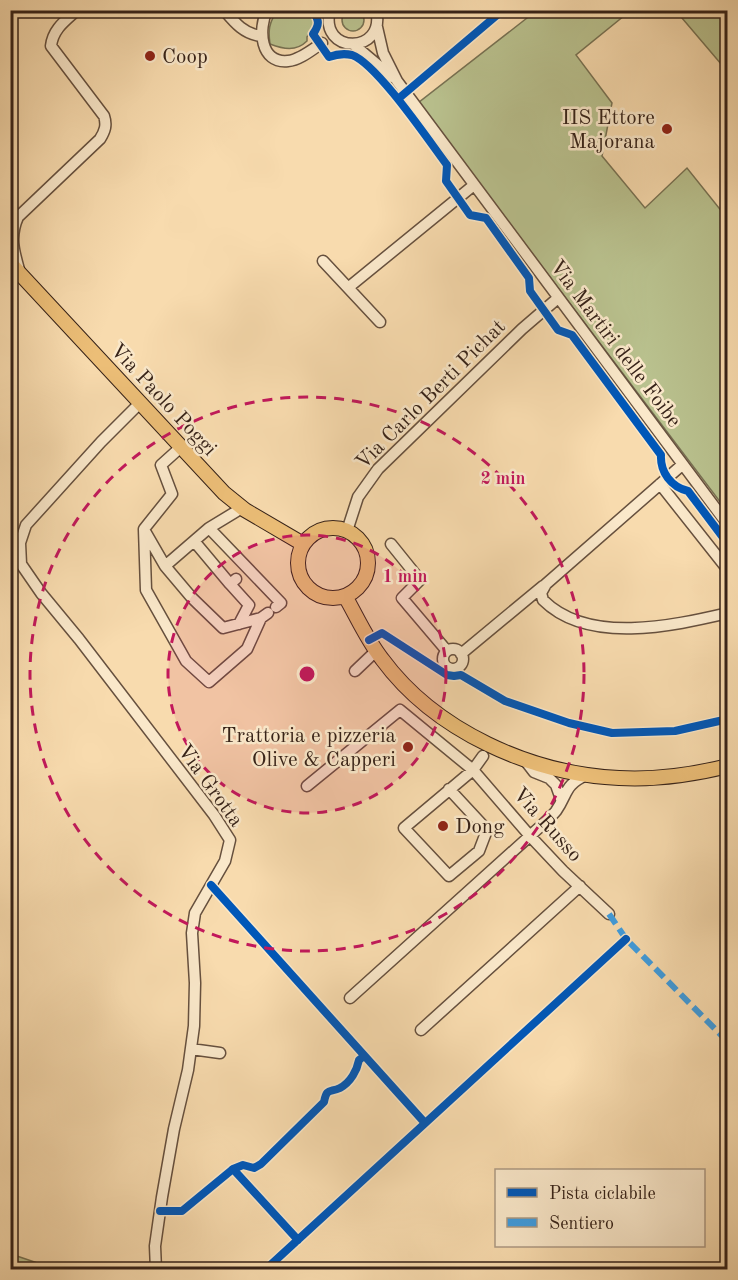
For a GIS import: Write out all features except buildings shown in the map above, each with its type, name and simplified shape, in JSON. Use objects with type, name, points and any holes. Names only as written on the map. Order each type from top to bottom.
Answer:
[{"type":"main road","name":"Via Paolo Poggi","points":[[15,269],[224,493],[242,508],[303,544]]},
{"type":"main road","points":[[339,528],[347,531],[357,537],[368,558],[363,581],[345,596],[322,597],[314,593],[303,582],[298,567],[299,552],[303,544],[322,529],[339,528]]},
{"type":"main road","points":[[345,596],[376,651],[397,677],[433,711],[481,740],[524,759],[562,770],[619,778],[673,777],[728,766]]},
{"type":"street","points":[[15,269],[12,241],[13,228],[18,217],[100,139],[105,131],[104,116],[51,46],[52,36],[59,26],[77,10]]},
{"type":"street","points":[[224,10],[241,29],[261,36]]},
{"type":"street","points":[[267,10],[263,19],[261,36],[269,53],[281,61],[294,60],[322,43],[338,39],[329,16]]},
{"type":"street","points":[[322,43],[329,16]]},
{"type":"street","name":"Via Martiri delle Foibe","points":[[352,44],[366,41],[373,34],[378,16]]},
{"type":"street","name":"Via Martiri delle Foibe","points":[[378,16],[383,53],[397,81],[728,525]]},
{"type":"street","name":"Via Martiri delle Foibe","points":[[338,39],[352,44],[397,81]]},
{"type":"street","points":[[348,287],[474,185]]},
{"type":"street","points":[[323,261],[380,322]]},
{"type":"street","name":"Via Carlo Berti Pichat","points":[[347,531],[358,497],[378,469],[522,329],[558,298]]},
{"type":"street","name":"Via Grotta","points":[[139,404],[101,442],[26,525],[20,543],[21,564],[41,593],[214,815],[230,840],[225,861],[195,913],[192,933],[195,983],[194,1026],[162,1197],[155,1246],[156,1269]]},
{"type":"street","points":[[181,447],[161,465],[172,494],[144,530],[146,590],[186,661],[209,682],[247,650],[268,613]]},
{"type":"street","points":[[462,654],[682,465]]},
{"type":"street","points":[[660,484],[728,570]]},
{"type":"street","points":[[165,566],[209,528],[242,508]]},
{"type":"street","points":[[209,528],[239,575],[249,606],[238,624]]},
{"type":"street","points":[[144,530],[165,566],[192,598],[223,628],[268,613],[281,603],[194,541]]},
{"type":"street","points":[[391,544],[420,580],[402,598],[447,651]]},
{"type":"street","points":[[546,584],[542,593],[543,600],[551,608],[562,615],[593,625],[624,628],[658,627],[728,613]]},
{"type":"street","points":[[455,649],[462,654],[461,664],[456,669],[450,669],[443,662],[447,651],[455,649]]},
{"type":"street","points":[[355,671],[376,651]]},
{"type":"street","name":"Via Russo","points":[[306,786],[400,710],[474,770],[530,836],[609,914]]},
{"type":"street","points":[[449,789],[487,830],[479,851],[449,876],[404,828],[449,789],[474,770],[483,756]]},
{"type":"street","points":[[524,759],[534,772],[549,778],[556,785],[561,799]]},
{"type":"street","points":[[350,998],[530,836],[555,812],[574,780],[588,774]]},
{"type":"street","points":[[421,1030],[580,886]]},
{"type":"street","points":[[191,1049],[220,1053]]},
{"type":"green space","points":[[353,9],[361,12],[364,20],[361,28],[353,31],[345,28],[342,20],[345,12]]},
{"type":"green space","points":[[277,11],[311,11],[315,24],[307,41],[298,47],[289,48],[270,44],[270,27]]},
{"type":"green space","points":[[536,11],[630,11],[576,55],[612,103],[602,156],[645,208],[687,168],[727,218],[727,511],[418,103]]},
{"type":"green space","points":[[676,11],[727,11],[727,71]]},
{"type":"green space","points":[[11,1254],[55,1269],[11,1269]]},
{"type":"marked path","points":[[609,914],[626,939],[728,1042]]},
{"type":"cycle path","points":[[313,10],[318,22],[313,34],[329,57],[340,54],[352,55],[363,61],[388,87],[447,165],[446,181],[470,215],[486,218],[529,278],[530,291],[558,330],[572,335],[661,455],[662,467],[668,478],[676,486],[688,491],[728,544]]},
{"type":"cycle path","points":[[398,99],[503,10]]},
{"type":"cycle path","points":[[369,640],[382,633],[447,675],[461,675],[505,701],[569,723],[612,733],[675,731],[728,719]]},
{"type":"cycle path","points":[[211,885],[425,1123]]},
{"type":"cycle path","points":[[265,1270],[626,939]]},
{"type":"cycle path","points":[[233,1169],[243,1165],[254,1168],[261,1164],[324,1102],[328,1092],[340,1088],[350,1079],[359,1060],[364,1056]]},
{"type":"cycle path","points":[[160,1211],[182,1211],[233,1169],[298,1240]]},
{"type":"place","name":"Coop","points":[[150,56]]},
{"type":"place","name":"IIS Ettore Majorana","points":[[667,129]]},
{"type":"place","name":"Trattoria e pizzeria Olive & Capperi","points":[[408,747]]},
{"type":"place","name":"Dong","points":[[443,826]]}]
